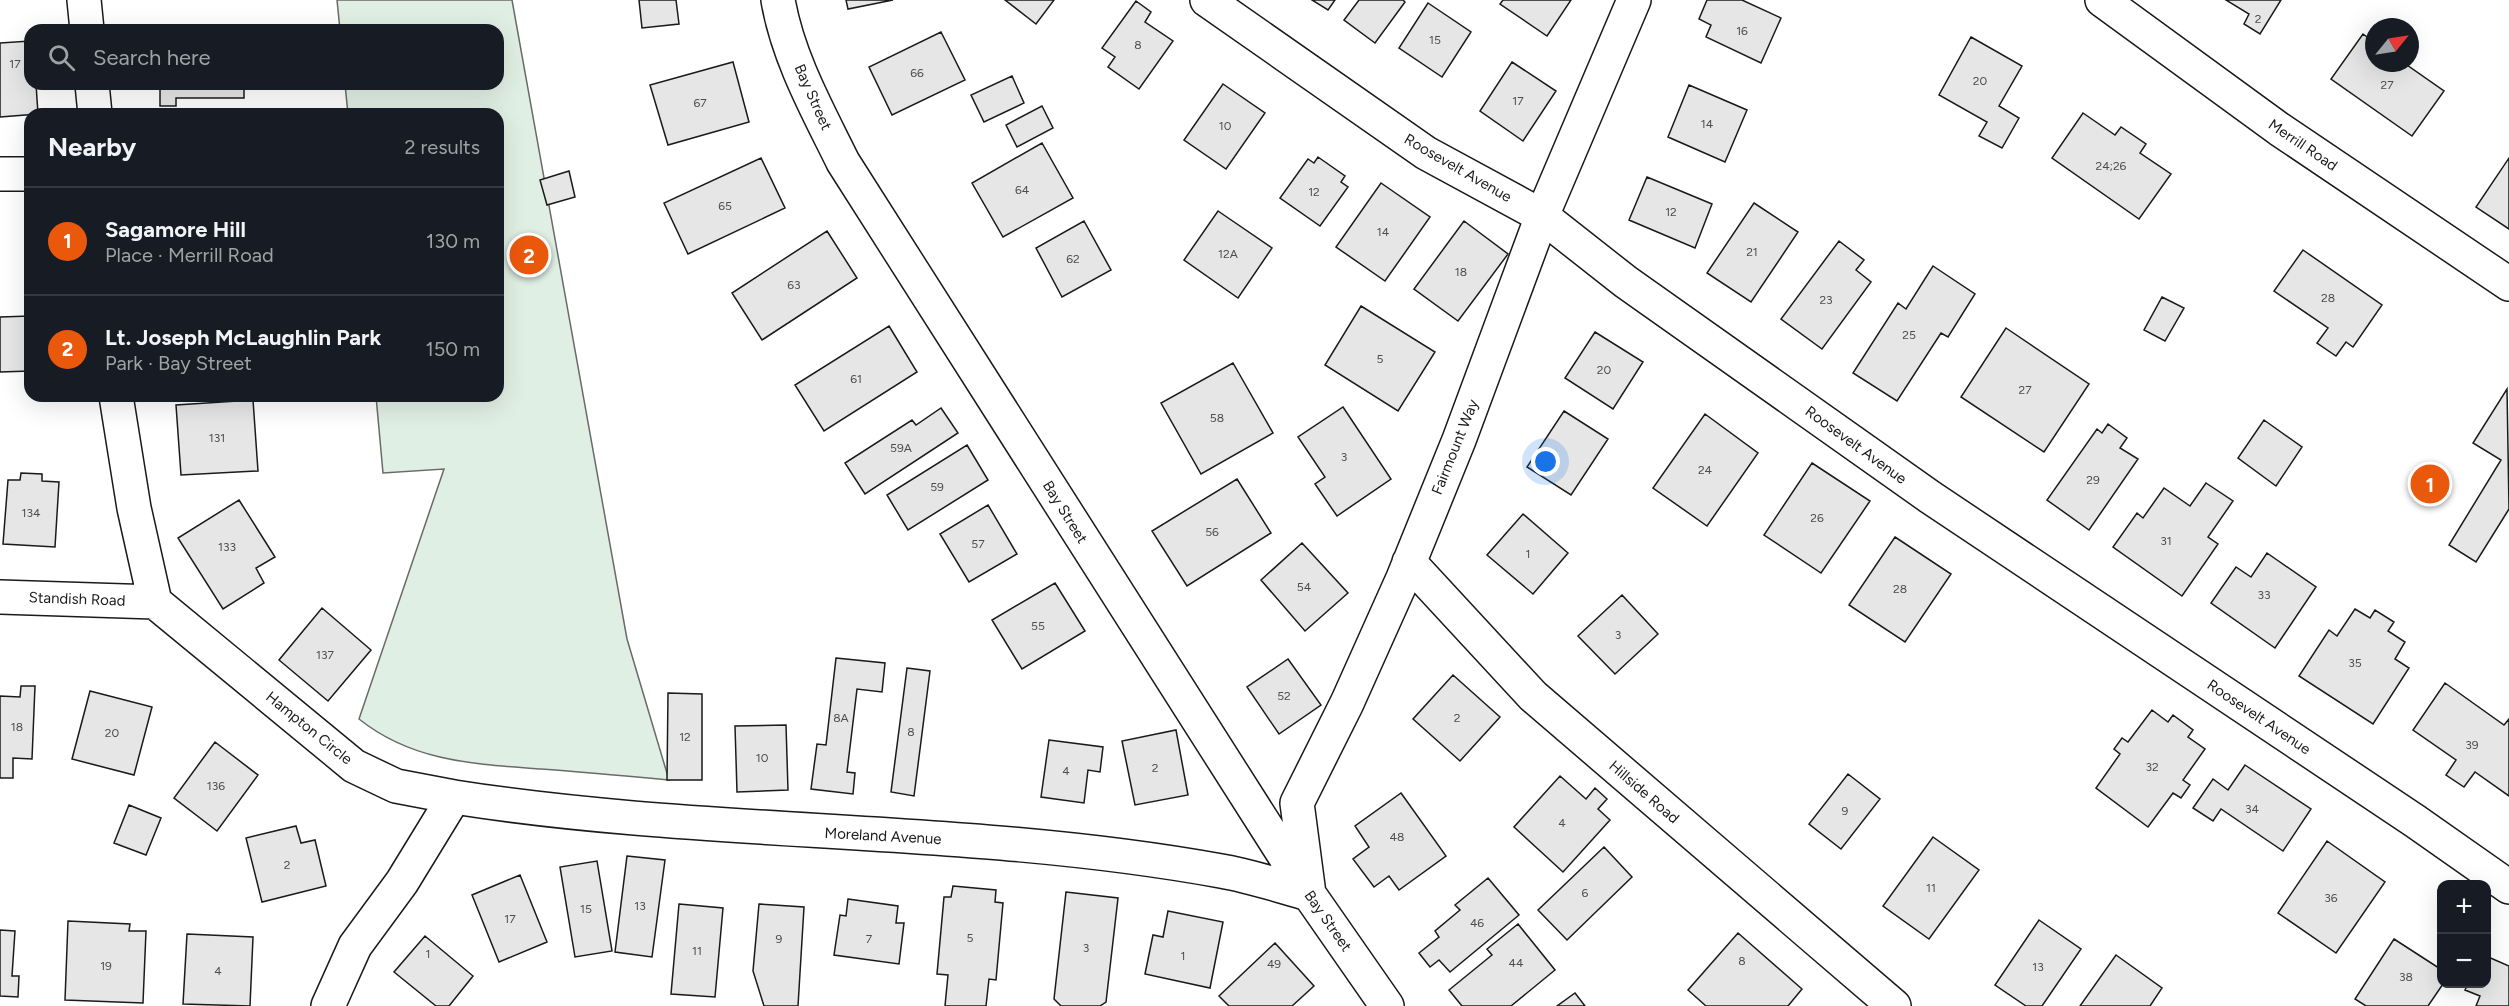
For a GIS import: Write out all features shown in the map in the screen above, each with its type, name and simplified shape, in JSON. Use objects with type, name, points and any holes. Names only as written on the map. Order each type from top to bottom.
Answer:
[{"type":"street","points":[[84,0],[86,24]]},
{"type":"street","name":"Bay Street","points":[[778,0],[781,18],[804,82],[843,162],[1309,894],[1387,1006]]},
{"type":"street","name":"Roosevelt Avenue","points":[[1207,0],[1426,153],[1542,216],[1626,282],[1930,497],[2415,821],[2509,887]]},
{"type":"street","name":"Fairmount Way","points":[[1309,894],[1297,803],[1347,703],[1409,562],[1459,440],[1542,216],[1634,0]]},
{"type":"street","name":"Merrill Road","points":[[2102,0],[2279,129],[2509,284]]},
{"type":"street","points":[[93,90],[94,108]]},
{"type":"street","points":[[0,174],[24,174]]},
{"type":"street","points":[[117,402],[134,508],[155,602]]},
{"type":"street","name":"Hillside Road","points":[[1409,562],[1533,696],[1894,1006]]},
{"type":"street","name":"Standish Road","points":[[0,597],[155,602]]},
{"type":"street","name":"Hampton Circle","points":[[155,602],[354,766],[396,786],[454,797]]},
{"type":"street","points":[[328,1006],[355,946],[402,882],[454,797]]},
{"type":"street","name":"Moreland Avenue","points":[[454,797],[509,806],[708,824],[1032,845],[1223,871],[1309,894]]},
{"type":"green space","points":[[337,0],[512,0],[627,639],[669,780],[492,765],[445,758],[401,744],[359,719],[444,469],[383,473],[377,402],[504,402],[504,108],[347,108],[346,90],[504,90],[504,24],[339,24]]},
{"type":"building","points":[[639,0],[676,0],[679,24],[642,28]]},
{"type":"building","points":[[846,0],[893,0],[848,9]]},
{"type":"building","points":[[1005,0],[1054,0],[1036,24]]},
{"type":"building","points":[[1312,0],[1335,0],[1328,10]]},
{"type":"building","points":[[1359,0],[1403,0],[1405,2],[1375,43],[1344,20]]},
{"type":"building","points":[[1503,0],[1571,0],[1547,36],[1500,4]]},
{"type":"building","points":[[1707,0],[1742,0],[1781,18],[1761,63],[1706,37],[1711,25],[1699,19]]},
{"type":"building","points":[[2226,0],[2281,0],[2260,34],[2244,24],[2249,14]]},
{"type":"building","points":[[1136,1],[1151,12],[1145,22],[1173,41],[1139,89],[1108,67],[1115,57],[1102,48]]},
{"type":"building","points":[[1428,3],[1471,32],[1442,77],[1399,48]]},
{"type":"building","points":[[941,32],[965,80],[892,115],[869,67]]},
{"type":"building","points":[[2363,34],[2365,35],[2365,72],[2417,72],[2444,91],[2412,136],[2331,79]]},
{"type":"building","points":[[1971,37],[2022,66],[1999,106],[2019,118],[2002,148],[1979,136],[1987,122],[1939,95]]},
{"type":"building","points":[[24,41],[24,90],[36,90],[38,108],[24,108],[24,115],[0,117],[0,43]]},
{"type":"building","points":[[733,62],[749,122],[668,145],[650,85]]},
{"type":"building","points":[[1512,62],[1556,91],[1523,141],[1480,111]]},
{"type":"building","points":[[1012,76],[1024,103],[984,122],[971,95]]},
{"type":"building","points":[[1223,84],[1265,113],[1226,169],[1184,140]]},
{"type":"building","points":[[1689,85],[1747,110],[1725,162],[1668,137]]},
{"type":"building","points":[[160,90],[244,90],[244,98],[176,98],[176,106],[160,106]]},
{"type":"building","points":[[1042,106],[1053,128],[1017,147],[1006,125]]},
{"type":"building","points":[[2083,113],[2115,135],[2121,127],[2146,144],[2140,153],[2171,174],[2139,219],[2052,158]]},
{"type":"building","points":[[1042,143],[1073,198],[1003,237],[972,183]]},
{"type":"building","points":[[1318,157],[1345,176],[1341,182],[1348,187],[1320,226],[1280,198],[1308,159],[1314,163]]},
{"type":"building","points":[[761,158],[785,208],[688,254],[664,203]]},
{"type":"building","points":[[2509,158],[2509,229],[2476,207]]},
{"type":"building","points":[[569,171],[575,197],[547,205],[540,180]]},
{"type":"building","points":[[1647,177],[1712,204],[1695,248],[1629,220]]},
{"type":"building","points":[[1381,183],[1430,217],[1385,281],[1336,247]]},
{"type":"building","points":[[1754,203],[1798,232],[1751,302],[1707,273]]},
{"type":"building","points":[[1218,211],[1272,248],[1238,298],[1184,260]]},
{"type":"building","points":[[1084,221],[1111,270],[1062,297],[1036,248]]},
{"type":"building","points":[[1464,221],[1508,254],[1458,321],[1414,289]]},
{"type":"building","points":[[827,231],[857,278],[762,340],[732,293]]},
{"type":"building","points":[[1839,241],[1864,260],[1856,270],[1871,282],[1822,349],[1781,319]]},
{"type":"building","points":[[2303,250],[2382,305],[2353,347],[2346,342],[2336,356],[2317,343],[2328,328],[2274,291]]},
{"type":"building","points":[[1933,266],[1975,294],[1948,337],[1941,333],[1897,401],[1853,373],[1898,303],[1906,309]]},
{"type":"building","points":[[2162,297],[2184,308],[2165,341],[2144,330]]},
{"type":"building","points":[[1361,306],[1435,352],[1398,411],[1325,365]]},
{"type":"building","points":[[24,316],[24,371],[0,372],[0,317]]},
{"type":"building","points":[[889,326],[917,372],[824,431],[795,385]]},
{"type":"building","points":[[2006,328],[2089,384],[2044,452],[1961,397]]},
{"type":"building","points":[[1595,332],[1643,362],[1613,409],[1565,378]]},
{"type":"building","points":[[1233,363],[1273,433],[1201,474],[1161,403]]},
{"type":"building","points":[[2507,389],[2509,509],[2476,562],[2449,545],[2501,460],[2473,443]]},
{"type":"building","points":[[253,402],[258,471],[181,475],[176,405]]},
{"type":"building","points":[[1343,407],[1391,479],[1337,516],[1315,484],[1325,477],[1298,437]]},
{"type":"building","points":[[941,408],[958,433],[865,494],[845,463],[912,420],[916,425]]},
{"type":"building","points":[[1564,411],[1608,439],[1571,495],[1527,467]]},
{"type":"building","points":[[1705,414],[1758,453],[1707,526],[1653,488]]},
{"type":"building","points":[[2264,420],[2302,447],[2276,486],[2238,458]]},
{"type":"building","points":[[2108,424],[2127,438],[2120,448],[2138,459],[2089,530],[2047,500],[2097,429],[2102,433]]},
{"type":"building","points":[[967,445],[988,480],[908,530],[887,495]]},
{"type":"building","points":[[1812,463],[1870,501],[1821,573],[1764,535]]},
{"type":"building","points":[[21,473],[42,474],[42,481],[59,482],[55,547],[3,544],[8,480],[20,480]]},
{"type":"building","points":[[1237,479],[1271,533],[1187,586],[1152,531]]},
{"type":"building","points":[[2206,483],[2233,501],[2208,537],[2218,544],[2182,596],[2113,547],[2137,513],[2143,518],[2164,488],[2190,506]]},
{"type":"building","points":[[239,500],[275,557],[256,568],[264,583],[223,609],[178,538]]},
{"type":"building","points":[[988,505],[1017,554],[969,582],[940,534]]},
{"type":"building","points":[[1523,514],[1568,553],[1533,594],[1487,555]]},
{"type":"building","points":[[1895,537],[1951,574],[1905,642],[1849,605]]},
{"type":"building","points":[[1302,543],[1348,593],[1305,631],[1261,580]]},
{"type":"building","points":[[2267,553],[2316,587],[2275,648],[2211,603],[2236,567],[2251,577]]},
{"type":"building","points":[[1055,583],[1085,631],[1022,669],[992,620]]},
{"type":"building","points":[[1622,595],[1658,634],[1615,674],[1578,636]]},
{"type":"building","points":[[322,608],[371,650],[328,701],[279,660]]},
{"type":"building","points":[[2355,609],[2370,618],[2375,610],[2394,622],[2388,631],[2405,642],[2395,659],[2409,668],[2373,724],[2299,676],[2329,630],[2337,636]]},
{"type":"building","points":[[836,658],[885,663],[882,692],[857,689],[847,772],[855,773],[853,794],[811,789],[817,744],[826,745]]},
{"type":"building","points":[[1288,659],[1321,705],[1279,734],[1247,687]]},
{"type":"building","points":[[907,668],[930,671],[914,796],[891,792]]},
{"type":"building","points":[[1453,675],[1500,717],[1460,761],[1413,719]]},
{"type":"building","points":[[2445,683],[2504,725],[2509,719],[2509,796],[2475,772],[2464,787],[2446,775],[2456,760],[2413,730]]},
{"type":"building","points":[[21,686],[35,686],[32,759],[13,758],[13,778],[0,778],[0,696],[20,697]]},
{"type":"building","points":[[90,691],[152,707],[134,775],[72,759]]},
{"type":"building","points":[[668,693],[702,694],[702,780],[667,780]]},
{"type":"building","points":[[2152,710],[2168,722],[2173,715],[2193,730],[2188,737],[2205,749],[2183,780],[2190,785],[2181,798],[2173,793],[2148,827],[2096,788],[2120,754],[2114,749],[2122,738],[2128,742]]},
{"type":"building","points":[[786,725],[788,790],[737,792],[735,726]]},
{"type":"building","points":[[1176,730],[1188,795],[1135,805],[1122,741]]},
{"type":"building","points":[[1049,740],[1103,747],[1100,772],[1088,770],[1084,803],[1041,797]]},
{"type":"building","points":[[215,742],[258,775],[217,831],[174,798]]},
{"type":"building","points":[[2245,765],[2311,809],[2283,851],[2221,809],[2213,821],[2193,808],[2213,779],[2228,790]]},
{"type":"building","points":[[1848,774],[1880,799],[1841,849],[1809,824]]},
{"type":"building","points":[[1560,776],[1586,799],[1595,788],[1607,799],[1598,809],[1610,820],[1563,872],[1514,827]]},
{"type":"building","points":[[1401,793],[1446,856],[1399,890],[1389,876],[1374,887],[1353,859],[1369,847],[1355,826]]},
{"type":"building","points":[[129,805],[161,818],[146,855],[114,843]]},
{"type":"building","points":[[296,826],[301,843],[315,840],[326,886],[262,902],[246,838]]},
{"type":"building","points":[[1933,837],[1979,870],[1929,939],[1883,906]]},
{"type":"building","points":[[2327,841],[2385,882],[2336,953],[2278,913]]},
{"type":"building","points":[[1604,847],[1632,877],[1567,940],[1538,910]]},
{"type":"building","points":[[627,856],[665,860],[652,957],[615,952]]},
{"type":"building","points":[[597,861],[612,951],[575,957],[560,867]]},
{"type":"building","points":[[520,875],[547,942],[499,962],[472,895]]},
{"type":"building","points":[[1488,878],[1519,915],[1450,972],[1439,960],[1430,967],[1419,953],[1439,937],[1435,931],[1460,910],[1455,905]]},
{"type":"building","points":[[953,886],[996,890],[995,902],[1003,903],[996,980],[989,979],[986,1006],[945,1006],[948,975],[937,974],[944,897],[951,897]]},
{"type":"building","points":[[1066,892],[1118,898],[1106,1002],[1100,1006],[1061,1006],[1054,999]]},
{"type":"building","points":[[848,899],[898,906],[896,923],[904,923],[899,964],[834,955],[840,915],[846,916]]},
{"type":"building","points":[[679,904],[723,908],[715,997],[671,994]]},
{"type":"building","points":[[759,904],[804,907],[798,1006],[764,1006],[753,971]]},
{"type":"building","points":[[1168,911],[1223,922],[1210,988],[1145,974],[1153,935],[1163,937]]},
{"type":"building","points":[[2039,920],[2081,949],[2042,1006],[2026,1006],[1995,985]]},
{"type":"building","points":[[68,921],[130,924],[129,931],[146,931],[143,1003],[65,1000]]},
{"type":"building","points":[[1518,924],[1555,970],[1511,1006],[1462,1006],[1449,990],[1492,955],[1487,949]]},
{"type":"building","points":[[0,930],[15,931],[12,976],[19,976],[18,997],[0,996]]},
{"type":"building","points":[[1738,933],[1802,989],[1788,1006],[1706,1006],[1688,990]]},
{"type":"building","points":[[187,934],[253,937],[250,1006],[183,1004]]},
{"type":"building","points":[[425,936],[473,976],[449,1006],[436,1006],[394,972]]},
{"type":"building","points":[[2394,939],[2437,967],[2437,988],[2440,988],[2428,1006],[2366,1006],[2355,999]]},
{"type":"building","points":[[1275,943],[1314,986],[1292,1006],[1229,1006],[1219,996]]},
{"type":"building","points":[[2116,955],[2162,988],[2150,1006],[2080,1006]]},
{"type":"building","points":[[2491,958],[2509,966],[2509,1006],[2476,1006],[2480,996],[2465,990],[2466,988],[2491,988]]},
{"type":"building","points":[[1575,993],[1585,1006],[1557,1006]]},
{"type":"place","name":"Lt. Joseph McLaughlin Park","points":[[529,255]]},
{"type":"place","name":"Sagamore Hill","points":[[2430,484]]}]
